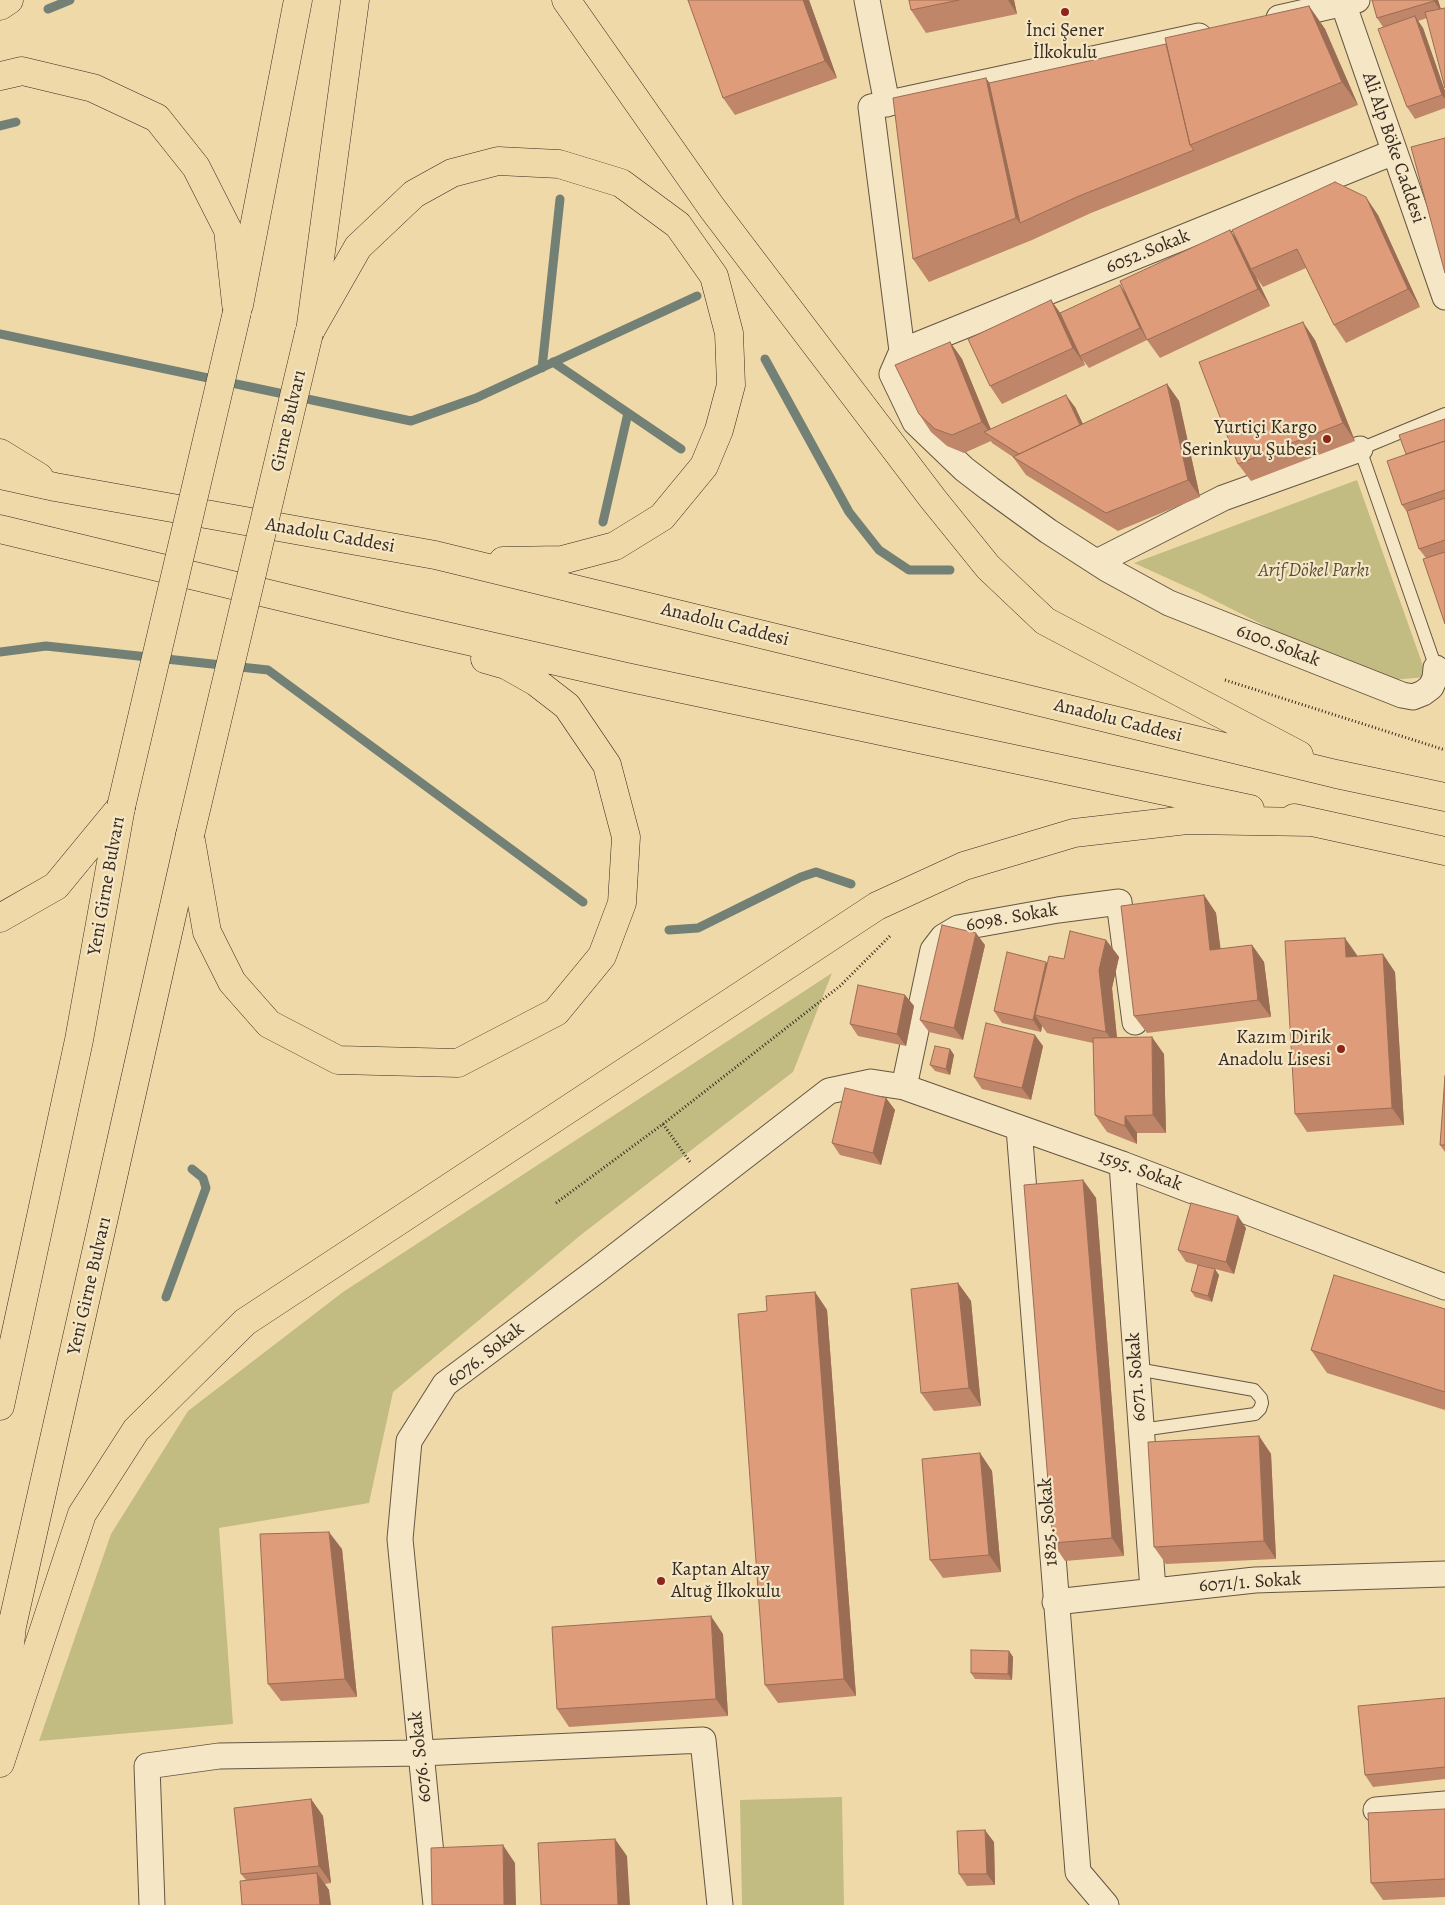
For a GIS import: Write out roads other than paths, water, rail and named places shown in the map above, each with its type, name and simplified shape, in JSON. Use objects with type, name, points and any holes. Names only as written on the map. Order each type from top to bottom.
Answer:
[{"type":"main road","points":[[0,6],[9,0]]},
{"type":"main road","points":[[237,312],[298,0]]},
{"type":"main road","name":"Girne Bulvarı","points":[[190,835],[309,333],[355,0]]},
{"type":"main road","points":[[566,0],[712,208],[933,499],[988,567],[1045,621],[1336,774]]},
{"type":"main road","points":[[0,76],[22,71],[93,88],[157,118],[196,167],[228,230],[237,312]]},
{"type":"main road","points":[[309,333],[358,247],[414,194],[452,173],[498,160],[559,164],[620,183],[678,225],[714,276],[729,333],[731,385],[719,430],[704,466],[662,517],[615,546],[562,560],[508,562],[435,555]]},
{"type":"main road","name":"Yeni Girne Bulvarı","points":[[0,1406],[79,1040],[122,807],[237,312]]},
{"type":"main road","points":[[0,452],[55,487]]},
{"type":"main road","name":"Anadolu Caddesi","points":[[0,475],[55,487],[435,555],[1336,774],[1445,797]]},
{"type":"main road","points":[[0,529],[398,625],[626,677],[1445,851]]},
{"type":"main road","points":[[0,549],[46,540]]},
{"type":"main road","points":[[190,835],[207,932],[232,982],[269,1024],[338,1060],[458,1063],[556,1012],[602,956],[622,903],[626,836],[607,766],[567,706],[536,682],[506,665],[441,645],[398,625]]},
{"type":"main road","points":[[0,918],[56,886],[122,807]]},
{"type":"main road","points":[[0,1763],[82,1514],[136,1430],[245,1322],[877,906],[964,866],[1074,833],[1187,820],[1311,822]]},
{"type":"main road","name":"Yeni Girne Bulvarı","points":[[0,1738],[12,1626],[190,835]]},
{"type":"street","points":[[867,0],[902,351]]},
{"type":"street","points":[[1256,23],[1347,1]]},
{"type":"street","name":"Ali Alp Böke Caddesi","points":[[1347,1],[1394,152],[1445,297]]},
{"type":"street","points":[[879,106],[1217,32]]},
{"type":"street","name":"6052.Sokak","points":[[902,351],[1394,152]]},
{"type":"street","name":"6100.Sokak","points":[[902,351],[892,374],[915,422],[964,469],[983,484],[1048,531],[1097,562],[1169,604],[1402,695],[1413,697],[1423,693],[1431,686],[1435,678],[1436,668]]},
{"type":"street","points":[[1097,562],[1223,498],[1360,449]]},
{"type":"street","name":"6098. Sokak","points":[[904,1086],[933,950],[943,937],[958,928],[1058,910],[1119,902],[1135,1022]]},
{"type":"street","name":"1595. Sokak","points":[[829,1091],[870,1082],[904,1086],[1122,1164],[1445,1287]]},
{"type":"street","name":"6076. Sokak","points":[[436,1905],[400,1539],[409,1441],[445,1384],[595,1272],[829,1091]]},
{"type":"street","name":"1825. Sokak","points":[[1019,1128],[1055,1602],[1078,1872],[1106,1905]]},
{"type":"street","name":"6071. Sokak","points":[[1122,1164],[1153,1590]]},
{"type":"street","name":"6071/1. Sokak","points":[[1055,1602],[1255,1580],[1445,1574]]},
{"type":"street","points":[[152,1905],[147,1766],[219,1756],[421,1753],[703,1740],[720,1905]]},
{"type":"street","points":[[1376,1810],[1445,1804]]},
{"type":"lane","points":[[1360,449],[1445,414]]},
{"type":"lane","name":"6100.Sokak","points":[[1360,449],[1436,668]]},
{"type":"lane","points":[[1137,1368],[1254,1390],[1262,1402],[1260,1409],[1248,1415],[1141,1430]]},
{"type":"waterway","points":[[48,9],[70,0]]},
{"type":"waterway","points":[[0,126],[16,122]]},
{"type":"waterway","points":[[542,368],[560,199]]},
{"type":"waterway","points":[[0,334],[411,421],[476,398],[697,296]]},
{"type":"waterway","points":[[765,359],[849,512],[879,550],[909,570],[950,570]]},
{"type":"waterway","points":[[553,362],[681,449]]},
{"type":"waterway","points":[[603,522],[628,413]]},
{"type":"waterway","points":[[0,652],[46,646],[268,670],[583,902]]},
{"type":"waterway","points":[[669,930],[698,928],[801,877],[816,872],[851,884]]},
{"type":"waterway","points":[[166,1297],[206,1188],[203,1178],[192,1169]]},
{"type":"place","name":"İnci Şener İlkokulu","points":[[1065,12]]},
{"type":"place","name":"Yurtiçi Kargo Serinkuyu Şubesi","points":[[1327,439]]},
{"type":"place","name":"Kazım Dirik Anadolu Lisesi","points":[[1341,1049]]},
{"type":"place","name":"Kaptan Altay Altuğ İlkokulu","points":[[661,1581]]},
{"type":"park label","name":"Arif Dökel Parkı","points":[[1314,571]]}]
